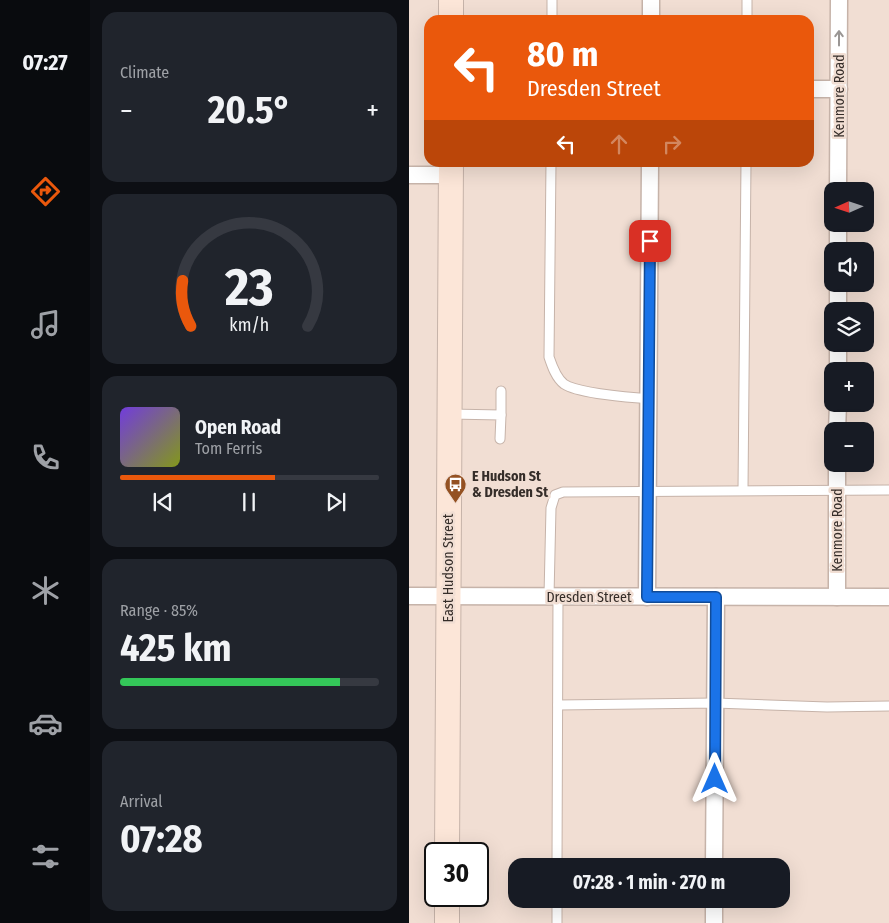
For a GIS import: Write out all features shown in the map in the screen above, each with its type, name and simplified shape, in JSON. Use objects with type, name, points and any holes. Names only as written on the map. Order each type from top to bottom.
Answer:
[{"type":"main road","points":[[451,0],[451,15]]},
{"type":"main road","name":"East Hudson Street","points":[[447,842],[451,169]]},
{"type":"main road","points":[[447,907],[447,923]]},
{"type":"street","points":[[651,0],[651,15]]},
{"type":"street","name":"Kenmore Road","points":[[839,0],[839,182]]},
{"type":"street","points":[[814,89],[839,89]]},
{"type":"street","points":[[647,597],[650,167]]},
{"type":"street","points":[[409,175],[451,169]]},
{"type":"street","name":"Kenmore Road","points":[[837,472],[837,597]]},
{"type":"street","name":"Dresden Street","points":[[409,596],[889,597]]},
{"type":"street","points":[[714,858],[716,597]]},
{"type":"street","points":[[714,908],[714,923]]},
{"type":"lane","points":[[552,0],[552,15]]},
{"type":"lane","points":[[747,0],[747,15]]},
{"type":"lane","points":[[551,167],[549,357],[553,370],[564,384],[581,390],[649,399]]},
{"type":"lane","points":[[743,490],[746,167]]},
{"type":"lane","points":[[500,439],[501,391]]},
{"type":"lane","points":[[449,414],[501,415]]},
{"type":"lane","points":[[557,858],[558,705],[551,508],[555,495],[563,492],[648,490],[889,490]]},
{"type":"lane","points":[[558,705],[715,703],[827,707],[889,706]]},
{"type":"lane","points":[[557,908],[557,923]]},
{"type":"place","name":"E Hudson St & Dresden St","points":[[456,503]]},
{"type":"route","points":[[650,241],[647,597],[716,597],[715,779]]}]
